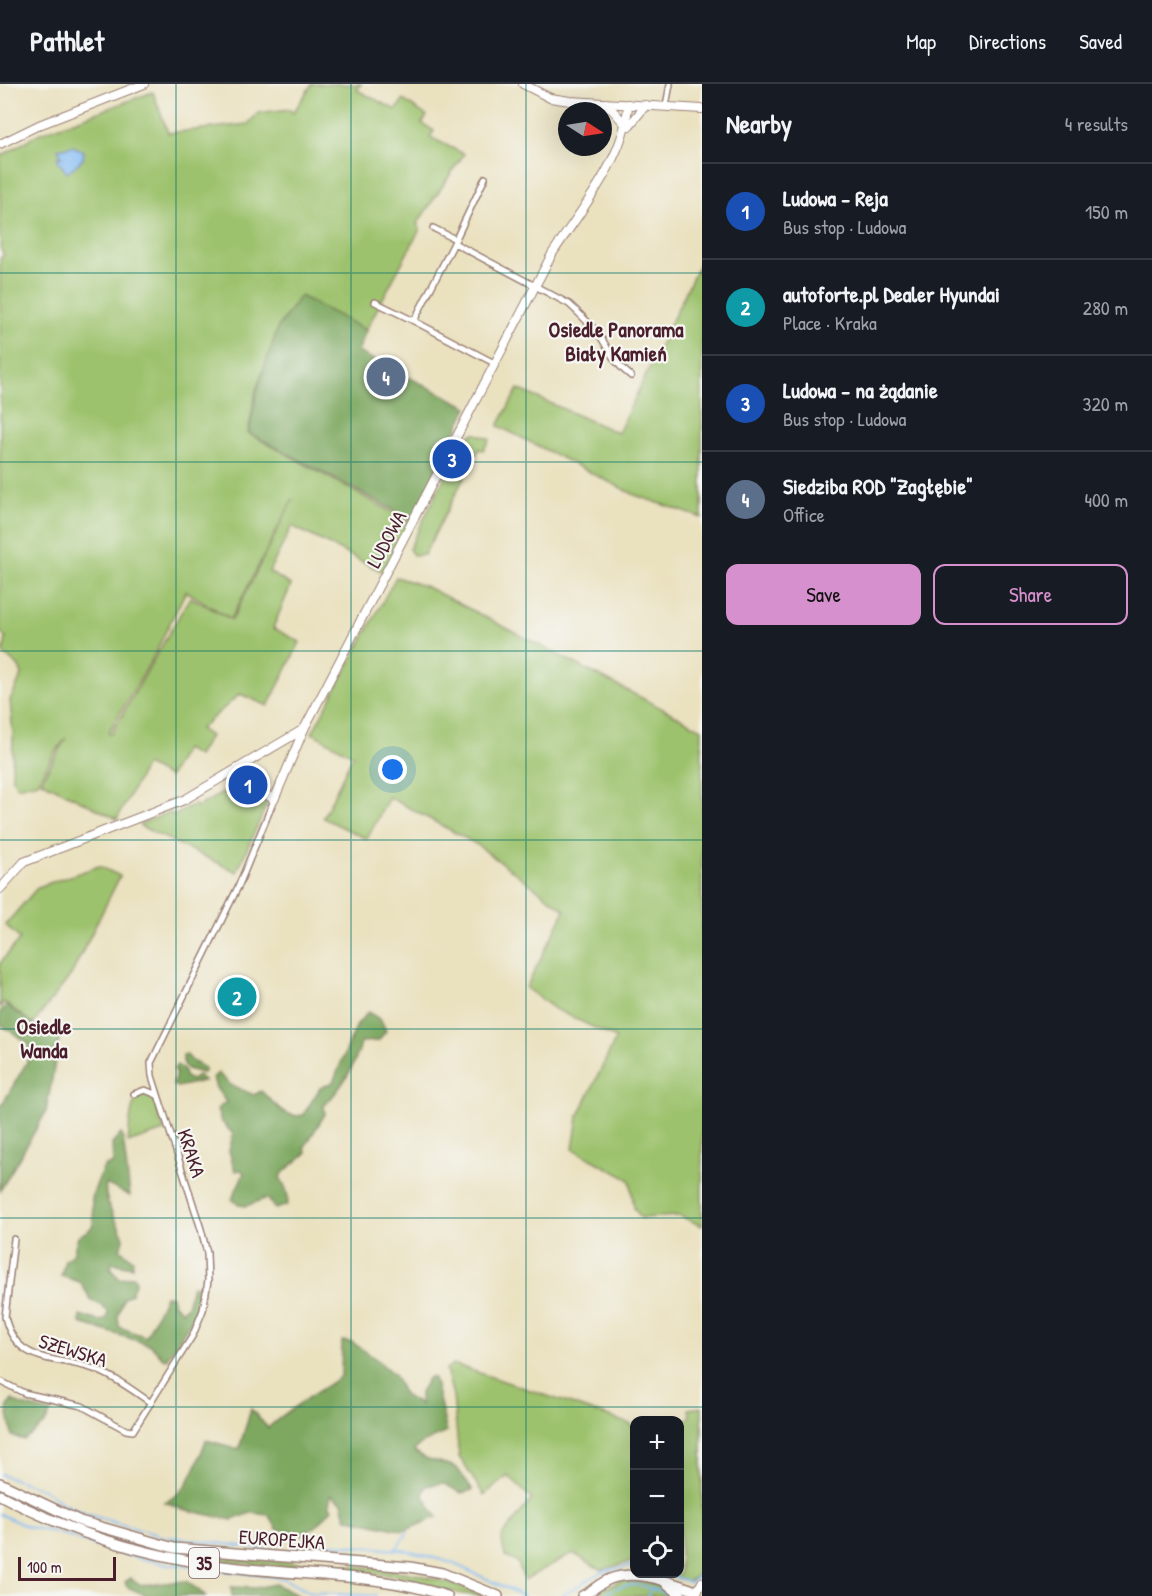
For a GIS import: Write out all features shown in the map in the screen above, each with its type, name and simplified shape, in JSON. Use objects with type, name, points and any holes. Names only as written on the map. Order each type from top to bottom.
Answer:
[{"type":"main road","name":"EUROPEJKA","points":[[0,1483],[80,1521],[165,1546],[244,1555],[410,1567],[442,1574],[498,1596]]},
{"type":"main road","name":"EUROPEJKA","points":[[0,1495],[82,1534],[170,1558],[242,1568],[374,1578],[447,1596]]},
{"type":"main road","points":[[582,1596],[608,1579],[629,1575],[699,1591]]},
{"type":"main road","points":[[664,1582],[682,1596]]},
{"type":"main road","points":[[589,1596],[596,1587]]},
{"type":"street","points":[[0,144],[39,125],[144,84]]},
{"type":"street","points":[[523,84],[550,98],[595,102]]},
{"type":"street","points":[[666,106],[670,84]]},
{"type":"street","points":[[612,103],[702,109]]},
{"type":"street","name":"LUDOWA","points":[[240,885],[304,729],[552,254],[588,201],[626,129],[628,104]]},
{"type":"street","points":[[612,111],[626,129],[646,105]]},
{"type":"street","points":[[414,321],[485,178]]},
{"type":"street","points":[[433,228],[569,304],[585,317],[602,340],[612,359],[631,376]]},
{"type":"street","points":[[375,302],[496,364]]},
{"type":"street","points":[[0,889],[24,862],[184,800],[304,729]]},
{"type":"street","points":[[236,771],[274,800]]},
{"type":"street","name":"KRAKA","points":[[0,1381],[24,1393],[82,1406],[126,1430],[133,1431],[193,1335],[203,1310],[208,1281],[207,1253],[158,1096],[151,1063],[240,885]]},
{"type":"street","points":[[134,1094],[145,1090],[158,1096]]},
{"type":"street","name":"SZEWSKA","points":[[14,1239],[5,1317],[11,1337],[17,1344],[40,1357],[98,1371],[151,1403]]},
{"type":"green space","points":[[312,84],[361,84],[357,90],[396,110],[403,100],[427,116],[422,123],[434,131],[430,137],[464,154],[417,224],[420,229],[366,330],[308,301],[279,327],[256,390],[248,433],[410,522],[383,572],[292,526],[269,572],[291,585],[273,628],[300,642],[268,706],[240,694],[200,729],[210,736],[198,756],[185,749],[169,777],[146,765],[117,819],[41,781],[66,738],[38,782],[17,787],[12,776],[13,735],[10,700],[22,675],[19,667],[3,653],[6,639],[0,631],[0,258],[4,255],[0,248],[0,157],[38,134],[153,92],[168,133],[248,124],[258,113],[289,109],[293,113]],"holes":[[[293,499],[232,620],[190,597],[111,734],[108,733],[151,661],[186,591],[231,619]]]},
{"type":"green space","points":[[702,258],[702,518],[635,495],[498,426],[518,389],[618,433]]},
{"type":"green space","points":[[300,296],[366,330],[358,352],[468,407],[412,520],[249,433],[257,390],[278,327]]},
{"type":"green space","points":[[474,433],[490,439],[483,450],[479,449],[424,555],[413,555],[409,549],[463,440]]},
{"type":"green space","points":[[396,577],[427,587],[702,729],[702,1226],[680,1216],[641,1218],[634,1208],[630,1180],[573,1149],[578,1117],[616,1038],[555,1009],[526,988],[565,910],[476,844],[389,797],[367,839],[323,818],[353,755],[312,733]]},
{"type":"green space","points":[[242,782],[257,793],[250,802],[253,804],[260,794],[267,804],[237,872],[140,826],[140,824],[170,812],[174,816],[194,804],[197,807]]},
{"type":"green space","points":[[99,866],[120,876],[71,975],[33,1024],[4,1002],[0,1007],[0,963],[20,939],[5,925],[38,887]]},
{"type":"green space","points":[[6,1005],[37,1027],[60,1035],[46,1112],[0,1191],[0,1108],[27,1062],[28,1043],[0,1024],[0,1012]]},
{"type":"green space","points":[[368,1012],[381,1020],[386,1031],[378,1041],[361,1042],[347,1077],[324,1106],[325,1114],[304,1148],[307,1152],[280,1177],[287,1194],[287,1205],[276,1209],[267,1198],[246,1206],[239,1205],[232,1199],[244,1173],[241,1170],[235,1171],[229,1151],[233,1134],[221,1121],[217,1109],[226,1102],[216,1088],[213,1078],[218,1073],[231,1085],[254,1095],[261,1091],[285,1113],[303,1115],[320,1088],[333,1082],[357,1025]]},
{"type":"green space","points":[[186,1054],[192,1061],[205,1068],[203,1073],[187,1069],[183,1064],[183,1055]]},
{"type":"green space","points":[[177,1065],[183,1069],[186,1078],[192,1080],[199,1075],[204,1081],[177,1087],[173,1085],[176,1073],[174,1069]]},
{"type":"green space","points":[[147,1093],[153,1096],[164,1131],[128,1143],[133,1106],[141,1095]]},
{"type":"green space","points":[[121,1134],[130,1196],[106,1184],[106,1192],[110,1209],[124,1240],[120,1249],[133,1260],[132,1267],[112,1263],[111,1270],[120,1279],[134,1276],[136,1281],[131,1294],[124,1298],[118,1315],[119,1327],[146,1337],[165,1296],[172,1296],[174,1304],[182,1311],[187,1306],[192,1286],[201,1286],[195,1315],[167,1359],[163,1358],[151,1345],[80,1323],[80,1315],[100,1321],[107,1319],[108,1312],[101,1305],[92,1301],[80,1282],[61,1276],[65,1260],[73,1254],[78,1236],[93,1225],[94,1192],[104,1167],[113,1163],[112,1144]]},
{"type":"green space","points":[[342,1341],[352,1342],[376,1359],[394,1375],[404,1395],[420,1405],[420,1392],[429,1377],[434,1378],[447,1432],[420,1444],[414,1451],[425,1458],[456,1467],[473,1490],[461,1493],[443,1483],[426,1486],[423,1495],[437,1517],[404,1531],[346,1518],[342,1502],[331,1495],[329,1504],[332,1509],[319,1524],[303,1535],[277,1529],[269,1515],[251,1513],[232,1520],[182,1509],[165,1502],[174,1497],[187,1484],[206,1440],[239,1449],[251,1409],[268,1428],[294,1407],[341,1376]]},
{"type":"green space","points":[[453,1364],[630,1424],[630,1562],[601,1570],[573,1553],[524,1580],[518,1563],[505,1556],[501,1537],[532,1499],[508,1476],[484,1495],[459,1457],[453,1396],[446,1369]]},
{"type":"green space","points":[[12,1400],[21,1405],[51,1412],[45,1423],[24,1440],[12,1436],[7,1408]]},
{"type":"green space","points":[[702,1407],[702,1564],[696,1577],[688,1581],[679,1578],[684,1578],[684,1423],[690,1416],[689,1409]]},
{"type":"green space","points":[[0,1488],[88,1526],[179,1551],[243,1559],[396,1571],[426,1576],[484,1596],[460,1593],[387,1575],[233,1562],[164,1553],[129,1544],[77,1525],[13,1499]]},
{"type":"green space","points":[[131,1578],[141,1585],[186,1581],[206,1596],[148,1596],[127,1587],[125,1582]]},
{"type":"green space","points":[[621,1580],[653,1583],[678,1596],[596,1596],[603,1589]]},
{"type":"green space","points":[[275,1584],[299,1596],[232,1596],[231,1587],[255,1588]]},
{"type":"water","points":[[72,146],[84,151],[83,159],[67,173],[58,161],[58,157],[62,157],[58,149]]},
{"type":"waterway","points":[[0,1474],[45,1490],[64,1504],[86,1514],[161,1536],[272,1550],[306,1550],[321,1543],[410,1551],[452,1563],[524,1596]]},
{"type":"waterway","points":[[0,1514],[28,1527],[58,1533],[114,1552],[161,1563],[282,1578],[311,1593],[376,1596]]},
{"type":"waterway","points":[[396,1549],[408,1532]]},
{"type":"waterway","points":[[561,1596],[601,1572],[630,1566]]},
{"type":"waterway","points":[[678,1578],[690,1582],[697,1578],[702,1568]]},
{"type":"waterway","points":[[603,1596],[612,1590],[628,1585],[654,1589],[672,1596]]},
{"type":"waterway","points":[[648,1596],[651,1588]]},
{"type":"place","name":"Siedziba ROD \"Zagłębie\"","points":[[386,377]]},
{"type":"place","name":"Ludowa - na żądanie","points":[[452,459]]},
{"type":"place","name":"Ludowa - Reja","points":[[248,785]]},
{"type":"place","name":"autoforte.pl Dealer Hyundai","points":[[237,997]]},
{"type":"district","name":"Osiedle Panorama Biały Kamień","points":[[616,341]]},
{"type":"district","name":"Osiedle Wanda","points":[[44,1038]]}]
